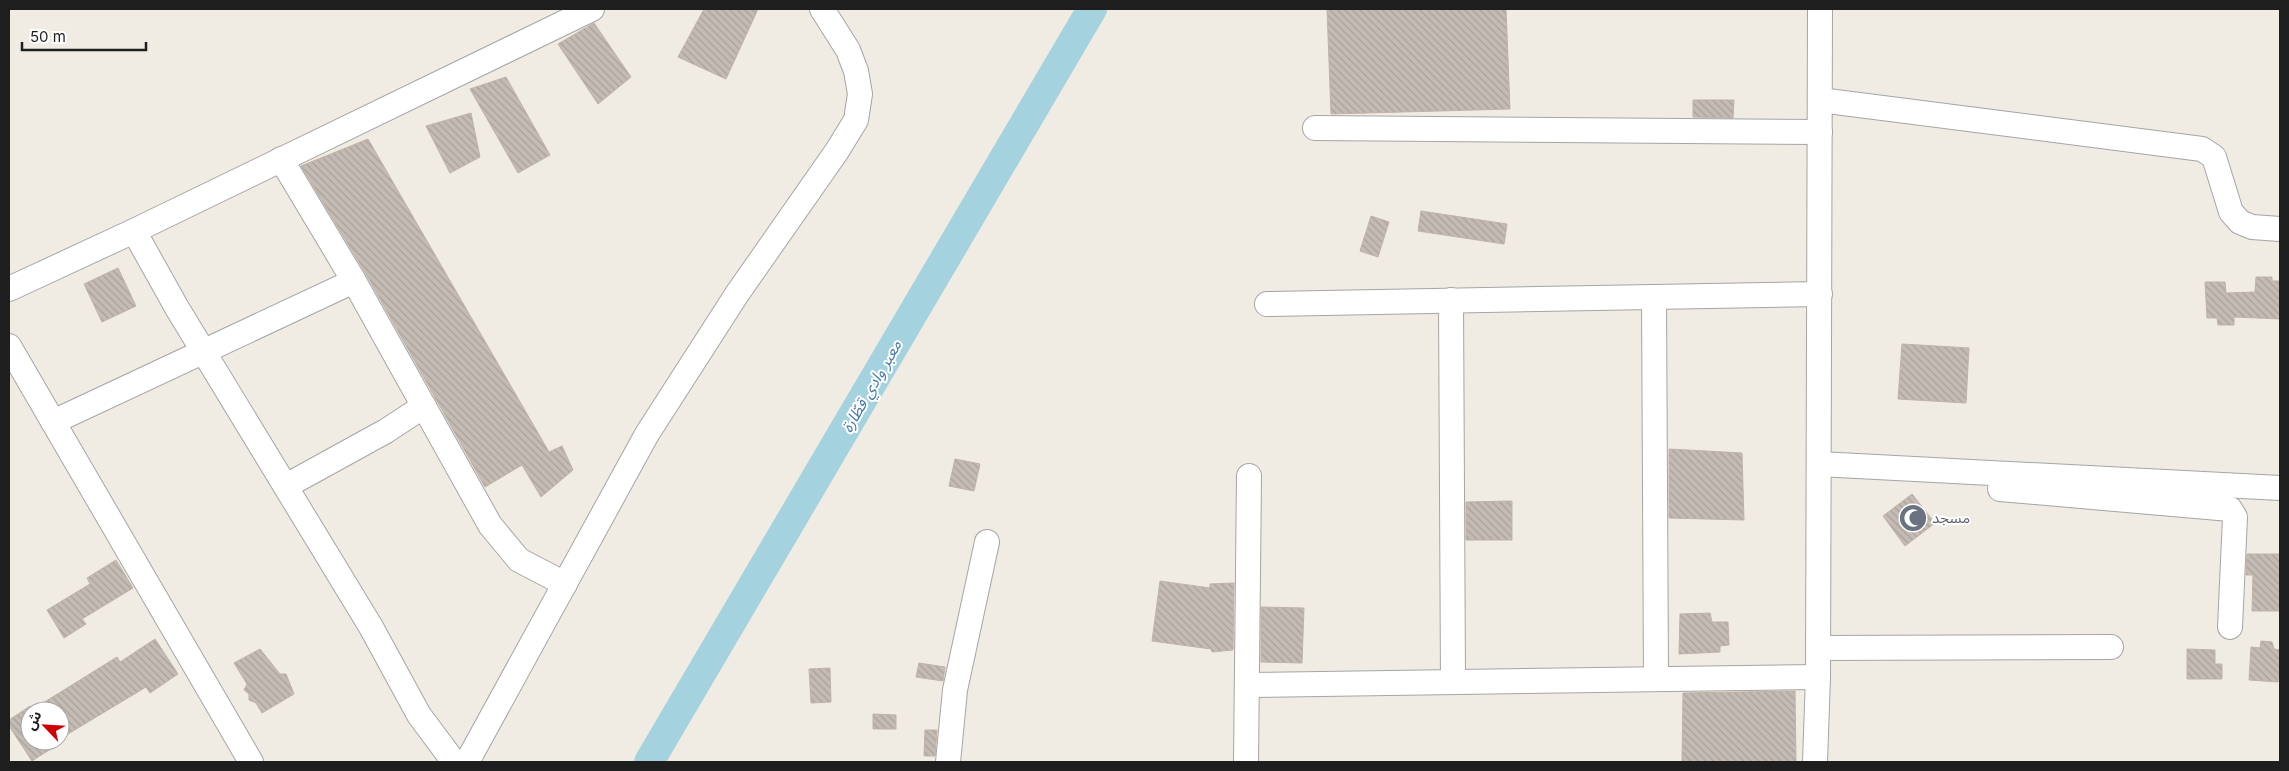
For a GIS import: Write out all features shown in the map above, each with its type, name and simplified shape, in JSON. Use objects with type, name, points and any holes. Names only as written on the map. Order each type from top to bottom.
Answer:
[{"type":"street","points":[[9,289],[134,231],[592,9]]},
{"type":"street","points":[[467,762],[648,434],[737,294],[837,151],[856,120],[860,94],[856,71],[848,50],[822,9]]},
{"type":"street","points":[[1815,762],[1818,677],[1820,9]]},
{"type":"street","points":[[1820,100],[2202,149],[2214,156],[2231,212],[2240,222],[2252,227],[2280,229]]},
{"type":"street","points":[[1315,128],[1820,132]]},
{"type":"street","points":[[281,159],[354,281],[490,525],[508,549],[525,564],[566,584]]},
{"type":"street","points":[[134,231],[177,308],[206,352],[371,627],[419,716],[454,762]]},
{"type":"street","points":[[53,422],[206,352],[354,281]]},
{"type":"street","points":[[1267,304],[1820,294]]},
{"type":"street","points":[[1654,297],[1656,679]]},
{"type":"street","points":[[1451,300],[1453,682]]},
{"type":"street","points":[[9,346],[251,762]]},
{"type":"street","points":[[286,486],[386,431],[424,406]]},
{"type":"street","points":[[1818,464],[2280,488]]},
{"type":"street","points":[[1912,469],[1922,479],[1935,484],[2230,509],[2235,517],[2230,628]]},
{"type":"street","points":[[1246,762],[1249,476]]},
{"type":"street","points":[[948,762],[955,690],[987,542]]},
{"type":"street","points":[[1818,648],[2111,647]]},
{"type":"street","points":[[1247,685],[1818,677]]},
{"type":"building","points":[[704,9],[758,9],[726,79],[678,57]]},
{"type":"building","points":[[1327,9],[1506,9],[1510,109],[1331,114]]},
{"type":"building","points":[[594,23],[631,77],[598,104],[558,44]]},
{"type":"building","points":[[506,77],[550,155],[518,173],[470,89]]},
{"type":"building","points":[[1693,100],[1734,100],[1733,118],[1693,117]]},
{"type":"building","points":[[471,113],[480,157],[450,173],[426,126]]},
{"type":"building","points":[[368,139],[549,452],[562,446],[573,470],[541,497],[522,465],[485,487],[366,274],[301,166]]},
{"type":"building","points":[[1421,211],[1507,224],[1504,244],[1418,231]]},
{"type":"building","points":[[1371,216],[1389,222],[1378,257],[1360,251]]},
{"type":"building","points":[[118,268],[136,306],[102,322],[84,284]]},
{"type":"building","points":[[2256,277],[2272,277],[2272,281],[2280,281],[2280,319],[2234,317],[2234,325],[2218,325],[2217,318],[2207,318],[2205,282],[2225,282],[2226,293],[2255,292]]},
{"type":"building","points":[[1902,344],[1969,348],[1966,403],[1898,399]]},
{"type":"building","points":[[1669,449],[1742,453],[1744,520],[1669,518]]},
{"type":"building","points":[[955,459],[980,464],[974,491],[949,486]]},
{"type":"building","points":[[1912,494],[1935,523],[1905,546],[1883,516]]},
{"type":"building","points":[[1512,501],[1512,540],[1466,540],[1466,502]]},
{"type":"building","points":[[2247,554],[2280,554],[2280,611],[2252,611],[2253,575],[2246,575]]},
{"type":"building","points":[[116,560],[133,588],[82,619],[86,624],[64,638],[47,610],[90,584],[87,578]]},
{"type":"building","points":[[1160,581],[1210,588],[1210,584],[1234,583],[1233,650],[1212,652],[1211,649],[1152,641]]},
{"type":"building","points":[[1261,607],[1304,608],[1302,663],[1261,662]]},
{"type":"building","points":[[1710,613],[1712,622],[1728,622],[1729,645],[1720,646],[1720,652],[1679,654],[1680,614]]},
{"type":"building","points":[[155,639],[178,674],[150,693],[146,687],[70,733],[70,701],[46,701],[117,657],[120,662]]},
{"type":"building","points":[[2261,641],[2272,642],[2274,649],[2280,650],[2278,682],[2249,680],[2251,647],[2260,648]]},
{"type":"building","points":[[260,649],[280,674],[286,674],[294,694],[262,713],[256,703],[249,700],[249,694],[244,690],[247,684],[234,663]]},
{"type":"building","points":[[2187,649],[2215,650],[2215,664],[2222,664],[2222,679],[2187,679]]},
{"type":"building","points":[[919,663],[945,667],[943,681],[916,677]]},
{"type":"building","points":[[830,668],[831,702],[811,703],[809,669]]},
{"type":"building","points":[[1795,691],[1796,762],[1682,762],[1683,693]]},
{"type":"building","points":[[20,713],[20,743],[9,726],[9,720]]},
{"type":"building","points":[[873,714],[896,715],[896,729],[873,729]]},
{"type":"building","points":[[925,730],[937,730],[935,756],[924,756]]},
{"type":"building","points":[[25,751],[48,751],[32,761]]},
{"type":"waterway","name":"معبر وادي قطّارة","points":[[649,762],[1092,9]]},
{"type":"place","name":"مسجد","points":[[1913,518]]}]
